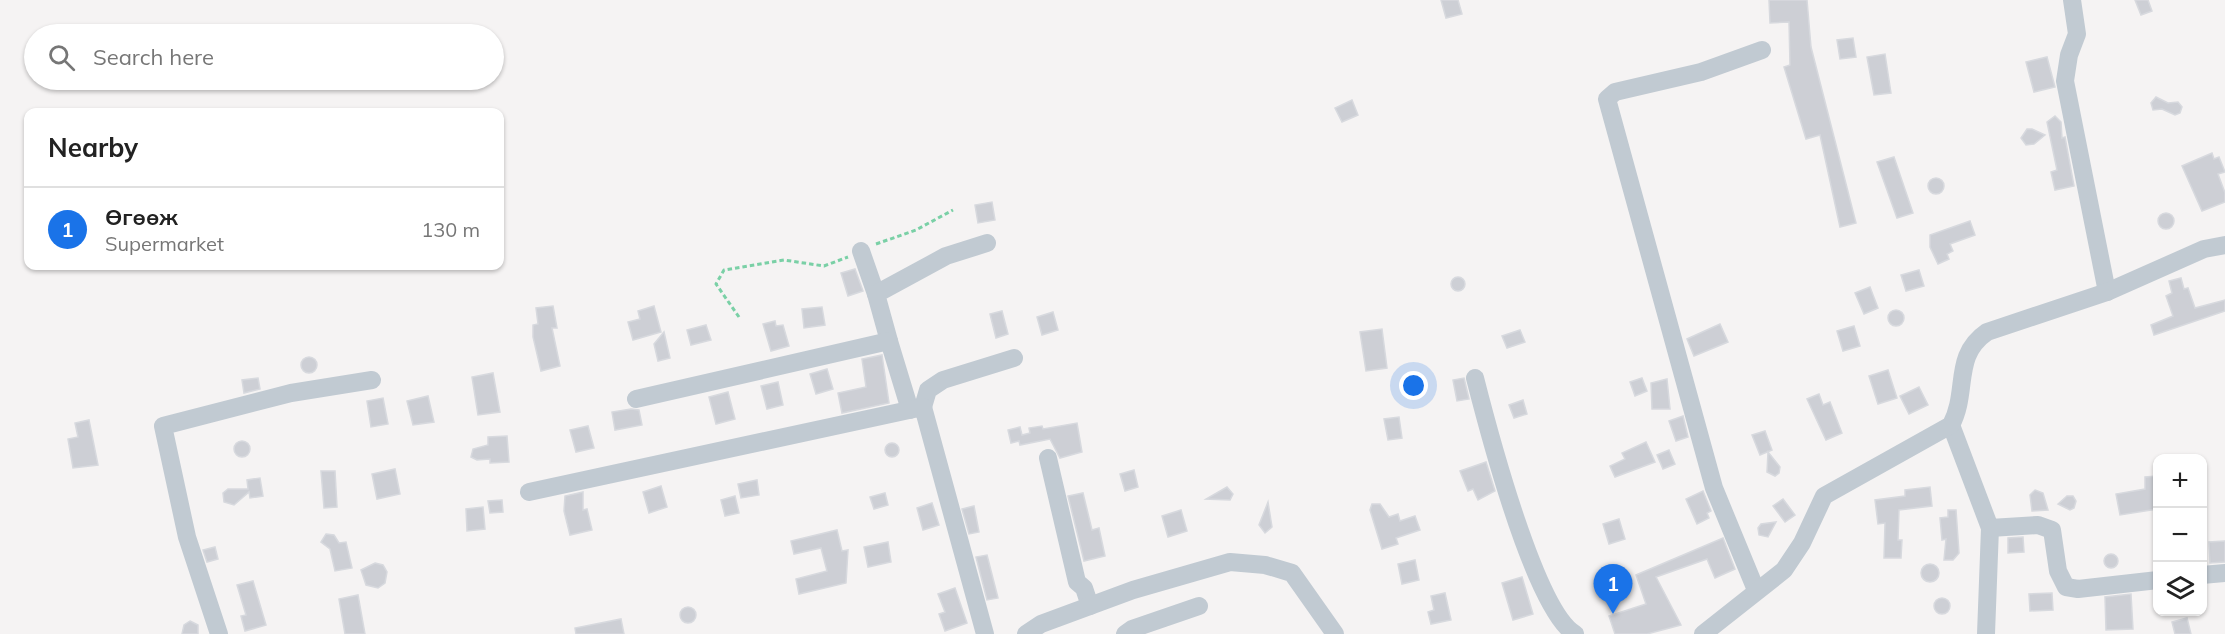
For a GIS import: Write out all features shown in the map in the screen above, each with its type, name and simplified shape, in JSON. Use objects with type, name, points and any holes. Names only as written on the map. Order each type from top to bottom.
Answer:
[{"type":"street","points":[[2072,0],[2078,34],[2068,55],[2065,81],[2107,292]]},
{"type":"street","points":[[1756,590],[1714,488],[1607,99],[1615,92],[1701,72],[1762,50]]},
{"type":"street","points":[[876,294],[946,256],[987,243]]},
{"type":"street","points":[[1986,634],[1990,528],[1952,425],[1961,396],[1963,368],[1973,341],[1987,332],[2107,292],[2204,249],[2225,245]]},
{"type":"street","points":[[861,251],[889,341],[917,409],[985,634]]},
{"type":"street","points":[[636,399],[889,341]]},
{"type":"street","points":[[529,492],[917,409],[928,390],[943,380],[1014,358]]},
{"type":"street","points":[[1475,378],[1490,434],[1529,555],[1551,605],[1565,628],[1575,634]]},
{"type":"street","points":[[219,634],[207,604],[188,537],[163,426],[291,393],[372,380]]},
{"type":"street","points":[[1703,634],[1784,570],[1802,543],[1824,496],[1952,425]]},
{"type":"street","points":[[1048,458],[1077,582],[1084,588],[1090,606]]},
{"type":"street","points":[[1990,528],[2038,525],[2052,530],[2058,571],[2066,587],[2078,589],[2153,580]]},
{"type":"street","points":[[1026,634],[1041,624],[1133,590],[1230,562],[1265,565],[1292,573],[1335,634]]},
{"type":"street","points":[[2207,575],[2225,573]]},
{"type":"street","points":[[1125,634],[1132,628],[1199,606]]},
{"type":"path","points":[[739,317],[716,284],[724,270],[784,260],[824,266],[916,230],[953,210]]},
{"type":"building","points":[[1441,0],[1458,0],[1462,14],[1446,18]]},
{"type":"building","points":[[1769,0],[1807,0],[1811,47],[1856,223],[1840,227],[1820,135],[1806,139],[1784,67],[1790,65],[1789,22],[1770,23]]},
{"type":"building","points":[[2135,0],[2148,0],[2152,11],[2141,15]]},
{"type":"building","points":[[1853,38],[1856,57],[1840,59],[1837,40]]},
{"type":"building","points":[[1885,54],[1891,93],[1874,95],[1867,57]]},
{"type":"building","points":[[2047,57],[2055,87],[2034,92],[2026,62]]},
{"type":"building","points":[[2156,97],[2168,103],[2178,102],[2182,107],[2180,113],[2175,115],[2162,109],[2153,110],[2151,103]]},
{"type":"building","points":[[1352,100],[1358,115],[1342,122],[1335,108]]},
{"type":"building","points":[[2055,116],[2061,122],[2062,138],[2065,137],[2074,186],[2055,190],[2051,172],[2057,170],[2047,122]]},
{"type":"building","points":[[2027,129],[2045,135],[2034,144],[2026,145],[2021,138]]},
{"type":"building","points":[[2212,153],[2214,159],[2219,157],[2225,172],[2218,174],[2225,193],[2225,202],[2202,211],[2182,166]]},
{"type":"building","points":[[1894,157],[1913,213],[1897,218],[1877,162]]},
{"type":"building","points":[[1936,178],[1942,180],[1944,186],[1942,192],[1936,194],[1930,192],[1928,186],[1930,180]]},
{"type":"building","points":[[992,202],[995,220],[978,223],[975,205]]},
{"type":"building","points":[[2166,213],[2174,221],[2166,229],[2158,221]]},
{"type":"building","points":[[1970,221],[1975,235],[1950,244],[1953,251],[1947,254],[1949,259],[1938,264],[1930,247],[1930,235]]},
{"type":"building","points":[[855,269],[863,291],[848,296],[841,273]]},
{"type":"building","points":[[1919,270],[1924,286],[1906,291],[1901,275]]},
{"type":"building","points":[[1458,277],[1463,279],[1465,284],[1463,289],[1458,291],[1453,289],[1451,284],[1453,279]]},
{"type":"building","points":[[2181,278],[2184,289],[2188,288],[2195,308],[2225,300],[2225,311],[2154,335],[2151,325],[2173,316],[2166,296],[2172,293],[2169,281]]},
{"type":"building","points":[[1870,287],[1878,308],[1864,314],[1855,293]]},
{"type":"building","points":[[553,306],[557,328],[552,328],[560,366],[541,371],[533,337],[533,325],[538,324],[536,308]]},
{"type":"building","points":[[654,306],[661,332],[633,340],[628,322],[640,319],[638,311]]},
{"type":"building","points":[[822,307],[825,325],[804,328],[802,309]]},
{"type":"building","points":[[1896,310],[1904,318],[1896,326],[1888,318]]},
{"type":"building","points":[[1002,311],[1008,334],[996,338],[990,314]]},
{"type":"building","points":[[1053,312],[1058,330],[1042,335],[1037,317]]},
{"type":"building","points":[[775,321],[776,326],[783,325],[789,346],[771,351],[763,324]]},
{"type":"building","points":[[1720,324],[1728,342],[1694,356],[1687,339]]},
{"type":"building","points":[[706,325],[711,340],[691,345],[687,330]]},
{"type":"building","points":[[1854,326],[1860,346],[1843,351],[1837,331]]},
{"type":"building","points":[[1382,329],[1387,368],[1366,371],[1360,332]]},
{"type":"building","points":[[1520,330],[1525,342],[1507,348],[1502,336]]},
{"type":"building","points":[[664,332],[670,358],[658,361],[654,344]]},
{"type":"building","points":[[882,355],[889,403],[842,413],[838,393],[866,387],[862,359]]},
{"type":"building","points":[[306,357],[312,357],[317,365],[315,371],[306,373],[301,368],[301,362]]},
{"type":"building","points":[[827,369],[833,389],[816,394],[810,374]]},
{"type":"building","points":[[1888,370],[1897,398],[1878,404],[1869,376]]},
{"type":"building","points":[[493,373],[500,412],[478,415],[472,377]]},
{"type":"building","points":[[258,378],[260,389],[244,393],[242,380]]},
{"type":"building","points":[[1464,378],[1469,399],[1457,401],[1453,380]]},
{"type":"building","points":[[1642,378],[1647,391],[1635,396],[1630,382]]},
{"type":"building","points":[[1667,379],[1670,409],[1652,409],[1651,383]]},
{"type":"building","points":[[778,382],[783,405],[767,409],[761,386]]},
{"type":"building","points":[[1919,387],[1928,405],[1909,414],[1900,396]]},
{"type":"building","points":[[728,392],[735,419],[716,424],[709,397]]},
{"type":"building","points":[[1819,394],[1823,405],[1830,402],[1842,433],[1826,440],[1807,399]]},
{"type":"building","points":[[428,396],[434,422],[413,425],[407,401]]},
{"type":"building","points":[[383,398],[388,424],[371,427],[367,401]]},
{"type":"building","points":[[1523,400],[1527,414],[1514,418],[1509,405]]},
{"type":"building","points":[[639,410],[642,425],[615,430],[612,412]]},
{"type":"building","points":[[1683,416],[1688,437],[1676,441],[1669,421]]},
{"type":"building","points":[[1399,417],[1402,438],[1388,440],[1384,419]]},
{"type":"building","points":[[89,420],[98,465],[73,468],[68,439],[78,437],[75,423]]},
{"type":"building","points":[[1077,423],[1082,452],[1060,458],[1050,439],[1020,445],[1019,441],[1011,443],[1008,430],[1020,427],[1022,435],[1030,433],[1029,428],[1042,426],[1043,429]]},
{"type":"building","points":[[588,426],[594,448],[576,452],[570,430]]},
{"type":"building","points":[[1765,431],[1772,450],[1760,455],[1752,435]]},
{"type":"building","points":[[507,436],[509,462],[490,463],[490,459],[477,460],[471,457],[473,449],[488,445],[488,437]]},
{"type":"building","points":[[242,441],[248,443],[250,449],[248,455],[242,457],[236,455],[234,449],[236,443]]},
{"type":"building","points":[[1646,442],[1655,462],[1615,477],[1610,466],[1625,459],[1622,453]]},
{"type":"building","points":[[889,443],[895,443],[899,450],[895,457],[889,457],[885,453],[885,447]]},
{"type":"building","points":[[1669,450],[1675,464],[1663,469],[1657,455]]},
{"type":"building","points":[[1768,452],[1780,467],[1779,473],[1775,476],[1767,472]]},
{"type":"building","points":[[1486,462],[1495,491],[1478,500],[1473,489],[1468,491],[1460,471]]},
{"type":"building","points":[[395,469],[400,494],[377,499],[372,474]]},
{"type":"building","points":[[1134,470],[1138,487],[1125,491],[1120,474]]},
{"type":"building","points":[[321,471],[335,471],[337,507],[324,508]]},
{"type":"building","points":[[2153,476],[2153,510],[2120,515],[2116,494],[2145,489],[2145,477]]},
{"type":"building","points":[[260,478],[263,496],[250,498],[249,492],[234,505],[224,502],[223,493],[228,489],[248,489],[247,480]]},
{"type":"building","points":[[757,480],[759,495],[741,498],[738,484]]},
{"type":"building","points":[[661,486],[667,507],[649,513],[643,492]]},
{"type":"building","points":[[1227,487],[1233,494],[1230,500],[1206,499]]},
{"type":"building","points":[[1930,487],[1932,506],[1899,510],[1898,540],[1902,540],[1901,558],[1884,558],[1885,523],[1878,524],[1875,500],[1905,496],[1905,490]]},
{"type":"building","points":[[2035,490],[2043,493],[2048,510],[2032,511],[2030,495]]},
{"type":"building","points":[[1703,491],[1711,511],[1707,513],[1709,518],[1697,524],[1686,499]]},
{"type":"building","points":[[583,492],[583,510],[587,509],[592,530],[570,535],[564,511],[565,496]]},
{"type":"building","points":[[885,493],[888,505],[874,509],[870,497]]},
{"type":"building","points":[[1083,493],[1092,530],[1099,528],[1105,556],[1084,561],[1068,496]]},
{"type":"building","points":[[735,496],[739,513],[725,516],[721,500]]},
{"type":"building","points":[[2067,496],[2073,496],[2076,501],[2074,508],[2070,510],[2058,504]]},
{"type":"building","points":[[1783,499],[1795,515],[1785,522],[1773,506]]},
{"type":"building","points":[[502,500],[503,512],[490,513],[488,501]]},
{"type":"building","points":[[1268,502],[1272,527],[1265,533],[1259,525]]},
{"type":"building","points":[[932,503],[939,525],[923,530],[917,508]]},
{"type":"building","points":[[1372,504],[1380,504],[1389,517],[1398,514],[1400,521],[1415,516],[1420,530],[1396,538],[1398,544],[1382,549],[1370,510]]},
{"type":"building","points":[[974,506],[979,532],[969,534],[962,509]]},
{"type":"building","points":[[483,507],[485,529],[467,531],[466,509]]},
{"type":"building","points":[[1181,510],[1187,531],[1168,537],[1162,516]]},
{"type":"building","points":[[1948,510],[1956,510],[1959,553],[1953,560],[1944,560],[1946,539],[1942,540],[1940,518],[1948,517]]},
{"type":"building","points":[[1619,519],[1625,539],[1609,544],[1603,524]]},
{"type":"building","points":[[1776,522],[1768,537],[1759,535],[1758,528],[1761,524]]},
{"type":"building","points":[[837,530],[842,551],[848,550],[846,583],[799,594],[796,579],[827,571],[821,548],[794,554],[791,541]]},
{"type":"building","points":[[326,534],[334,535],[339,543],[346,542],[352,568],[335,571],[330,549],[321,542]]},
{"type":"building","points":[[2023,537],[2024,552],[2008,553],[2008,538]]},
{"type":"building","points":[[1723,538],[1735,569],[1715,578],[1707,559],[1656,577],[1681,625],[1647,634],[1615,634],[1609,616],[1646,604],[1636,575]]},
{"type":"building","points":[[2225,541],[2225,562],[2210,563],[2209,542]]},
{"type":"building","points":[[888,542],[891,562],[868,567],[864,547]]},
{"type":"building","points":[[215,547],[218,559],[207,562],[203,550]]},
{"type":"building","points":[[2111,554],[2116,556],[2118,561],[2116,566],[2111,568],[2106,566],[2104,561],[2106,556]]},
{"type":"building","points":[[987,555],[998,598],[987,600],[976,557]]},
{"type":"building","points":[[1415,560],[1419,580],[1402,584],[1398,564]]},
{"type":"building","points":[[375,563],[383,565],[387,572],[385,583],[378,588],[366,585],[361,570]]},
{"type":"building","points":[[1930,564],[1936,567],[1939,573],[1936,579],[1930,582],[1924,579],[1921,573],[1924,567]]},
{"type":"building","points":[[1522,577],[1533,614],[1513,620],[1502,583]]},
{"type":"building","points":[[253,581],[266,625],[245,631],[241,616],[246,615],[237,585]]},
{"type":"building","points":[[955,588],[967,623],[945,631],[939,614],[945,612],[938,594]]},
{"type":"building","points":[[1445,593],[1451,620],[1431,624],[1428,612],[1434,610],[1431,596]]},
{"type":"building","points":[[2052,593],[2053,610],[2030,611],[2029,594]]},
{"type":"building","points":[[2131,594],[2133,629],[2106,630],[2105,597]]},
{"type":"building","points":[[358,595],[365,634],[345,634],[339,599]]},
{"type":"building","points":[[1942,598],[1950,606],[1942,614],[1934,606]]},
{"type":"building","points":[[688,607],[694,609],[696,615],[694,621],[688,623],[682,621],[680,615],[682,609]]},
{"type":"building","points":[[2187,618],[2191,634],[2175,634],[2172,622]]},
{"type":"building","points":[[621,619],[624,634],[576,634],[575,628]]},
{"type":"building","points":[[190,621],[198,625],[198,634],[182,634],[184,625]]},
{"type":"place","name":"Өгөөж","points":[[1613,614]]}]
